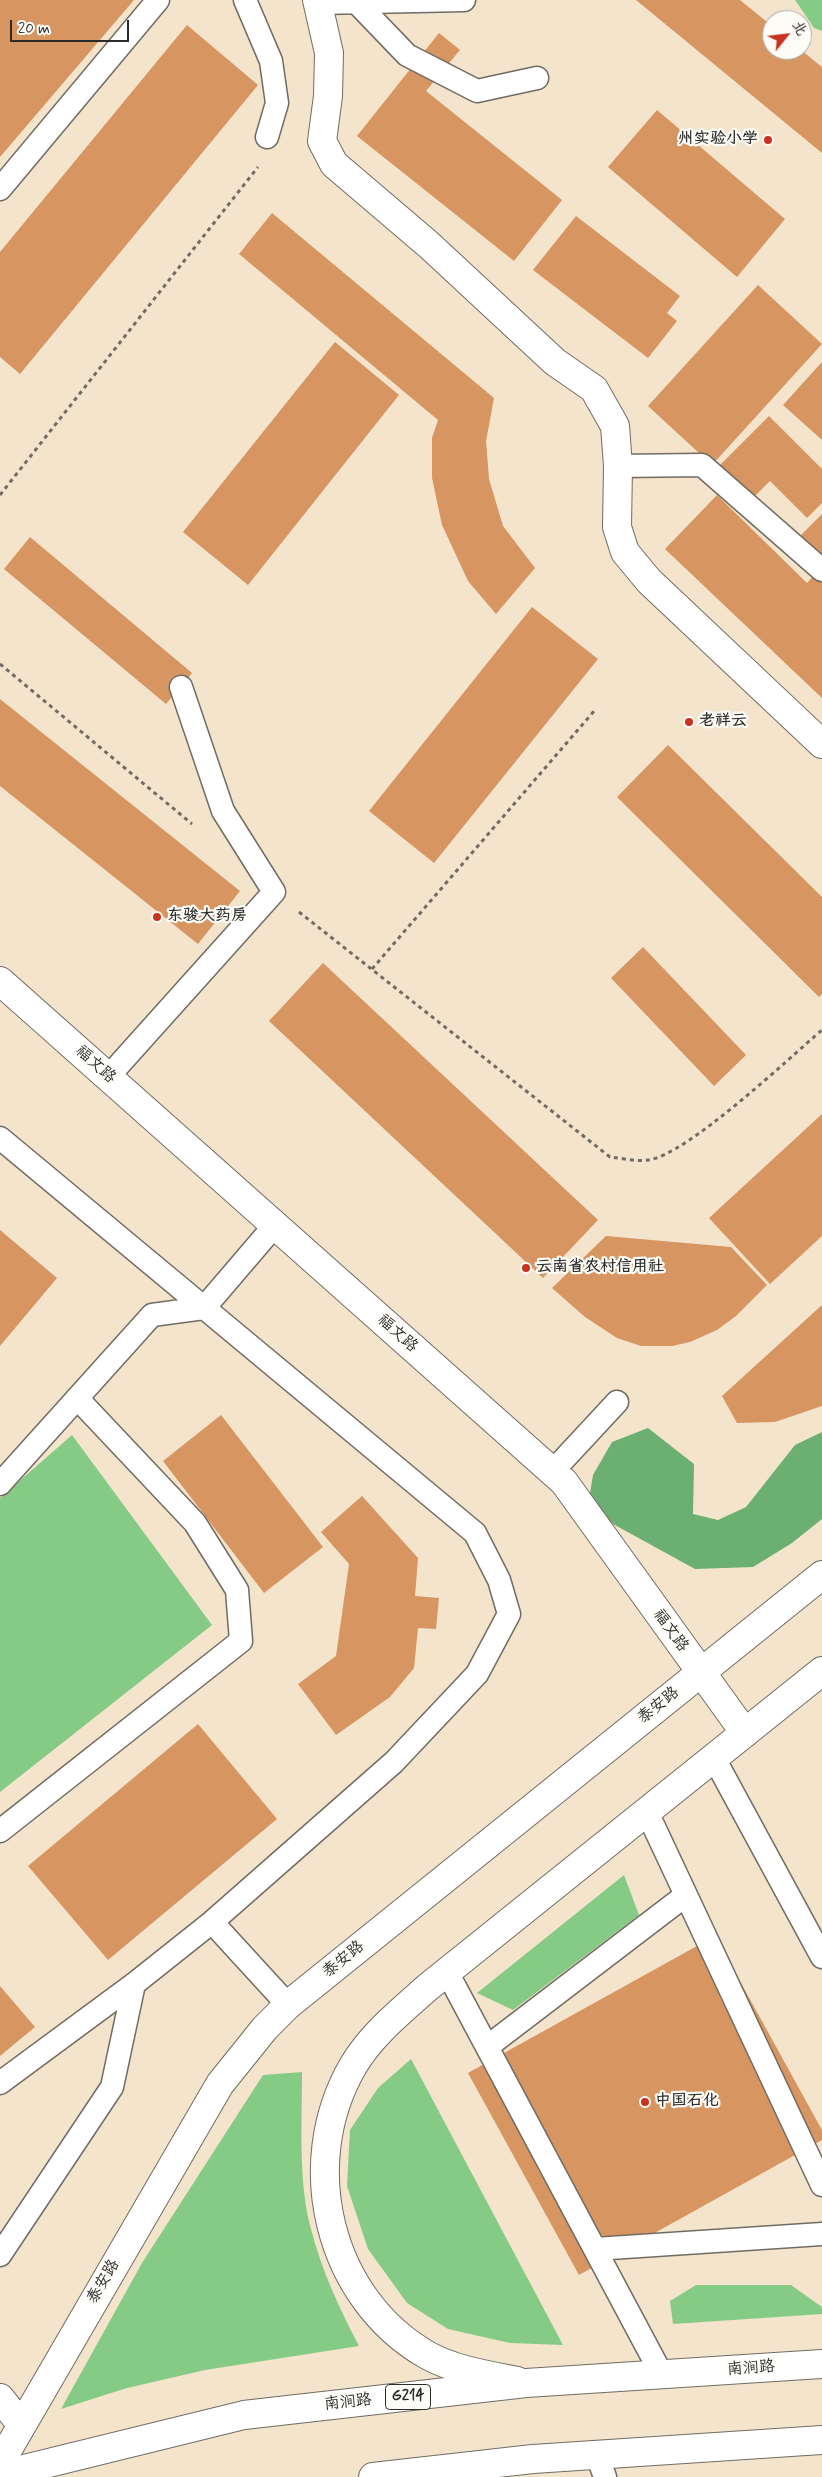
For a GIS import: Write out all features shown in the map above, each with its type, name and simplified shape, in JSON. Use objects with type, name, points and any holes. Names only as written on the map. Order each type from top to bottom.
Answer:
[{"type":"main road","points":[[318,1],[328,53],[328,96],[322,141],[334,164],[429,245],[555,362],[594,390],[616,426],[618,466],[617,527],[625,552],[649,581],[822,744]]},
{"type":"main road","name":"福文路","points":[[0,981],[564,1482],[745,1733]]},
{"type":"main road","name":"泰安路","points":[[0,2463],[220,2084],[265,2028],[288,2005],[822,1575]]},
{"type":"main road","points":[[526,2383],[482,2374],[439,2361],[396,2334],[373,2310],[348,2270],[328,2213],[325,2185],[326,2144],[334,2109],[343,2086],[353,2066],[378,2034],[447,1972],[822,1671]]},
{"type":"main road","name":"南涧路","points":[[0,2474],[244,2415],[526,2383],[822,2364]]},
{"type":"main road","points":[[0,2398],[21,2424]]},
{"type":"main road","points":[[373,2477],[601,2466],[822,2440]]},
{"type":"lane","points":[[0,189],[158,0]]},
{"type":"lane","points":[[244,0],[271,61],[278,103],[267,137]]},
{"type":"lane","points":[[318,1],[357,3],[464,0]]},
{"type":"lane","points":[[357,3],[407,55],[477,91],[537,78]]},
{"type":"lane","points":[[618,466],[702,465],[822,570]]},
{"type":"lane","points":[[108,1077],[274,892],[223,811],[181,687]]},
{"type":"lane","points":[[0,1138],[475,1533],[499,1580],[509,1614],[477,1674],[394,1762],[212,1922],[134,1984],[0,2083]]},
{"type":"lane","points":[[0,1484],[152,1314],[204,1308],[275,1225]]},
{"type":"lane","points":[[0,1831],[241,1641],[237,1590],[195,1523],[77,1398]]},
{"type":"lane","points":[[552,1472],[617,1402]]},
{"type":"lane","points":[[714,1758],[822,1957]]},
{"type":"lane","points":[[647,1812],[822,2185]]},
{"type":"lane","points":[[487,2047],[686,1895]]},
{"type":"lane","points":[[212,1922],[288,2005]]},
{"type":"lane","points":[[447,1972],[662,2375]]},
{"type":"lane","points":[[0,2255],[112,2087],[134,1984]]},
{"type":"lane","points":[[595,2249],[822,2234]]},
{"type":"path","points":[[0,494],[265,159],[267,137]]},
{"type":"path","points":[[0,664],[198,829]]},
{"type":"path","points":[[372,969],[595,710]]},
{"type":"path","points":[[274,892],[610,1157],[648,1160],[669,1154],[708,1127],[822,1030]]},
{"type":"green space","points":[[795,0],[822,0],[822,31],[814,28],[812,25],[812,10],[802,10]]},
{"type":"green space","points":[[648,1428],[694,1464],[693,1514],[718,1520],[746,1507],[795,1445],[822,1432],[822,1519],[792,1543],[753,1567],[695,1569],[613,1524],[589,1499],[593,1475],[612,1442]]},
{"type":"green space","points":[[72,1435],[212,1625],[0,1792],[0,1498]]},
{"type":"green space","points":[[624,1875],[639,1915],[513,2010],[477,1993]]},
{"type":"green space","points":[[411,2059],[563,2345],[510,2343],[448,2329],[407,2303],[368,2249],[347,2186],[350,2130],[378,2088]]},
{"type":"green space","points":[[302,2072],[302,2172],[307,2211],[315,2245],[326,2274],[359,2346],[205,2370],[127,2388],[61,2409],[142,2263],[263,2075]]},
{"type":"green space","points":[[696,2285],[791,2285],[822,2307],[822,2314],[673,2324],[670,2301]]},
{"type":"building","points":[[0,0],[134,0],[0,157]]},
{"type":"building","points":[[636,0],[740,0],[762,18],[762,60],[812,59],[822,67],[822,153]]},
{"type":"building","points":[[187,25],[258,85],[20,374],[0,357],[0,252]]},
{"type":"building","points":[[439,33],[460,50],[426,91],[562,200],[514,261],[357,136]]},
{"type":"building","points":[[657,110],[785,219],[737,277],[608,167]]},
{"type":"building","points":[[272,213],[494,398],[486,441],[489,479],[503,526],[535,568],[496,614],[468,581],[442,525],[432,478],[432,438],[438,420],[239,254]]},
{"type":"building","points":[[576,216],[680,296],[667,313],[677,321],[648,358],[533,270]]},
{"type":"building","points":[[758,285],[822,344],[712,465],[648,406]]},
{"type":"building","points":[[335,342],[399,395],[248,585],[183,532]]},
{"type":"building","points":[[822,362],[822,440],[783,405]]},
{"type":"building","points":[[769,416],[822,469],[822,503],[807,518],[770,481],[750,501],[717,468]]},
{"type":"building","points":[[717,495],[807,583],[816,573],[822,579],[822,698],[665,549]]},
{"type":"building","points":[[822,514],[822,556],[800,536]]},
{"type":"building","points":[[30,537],[192,673],[166,704],[4,569]]},
{"type":"building","points":[[532,607],[598,659],[434,863],[369,811]]},
{"type":"building","points":[[0,699],[240,891],[198,944],[0,786]]},
{"type":"building","points":[[668,745],[822,897],[822,994],[819,997],[617,797]]},
{"type":"building","points":[[643,947],[746,1055],[714,1086],[611,978]]},
{"type":"building","points":[[323,963],[598,1220],[543,1278],[269,1021]]},
{"type":"building","points":[[822,1114],[822,1236],[770,1284],[709,1218]]},
{"type":"building","points":[[0,1230],[57,1278],[0,1346]]},
{"type":"building","points":[[606,1236],[731,1247],[767,1285],[736,1316],[717,1330],[690,1342],[672,1346],[641,1346],[617,1338],[585,1317],[552,1288]]},
{"type":"building","points":[[822,1305],[822,1406],[775,1422],[737,1423],[722,1396]]},
{"type":"building","points":[[221,1415],[323,1547],[264,1593],[163,1461]]},
{"type":"building","points":[[362,1496],[418,1558],[415,1596],[439,1598],[436,1629],[418,1628],[414,1668],[390,1697],[336,1735],[298,1684],[336,1656],[349,1564],[321,1532]]},
{"type":"building","points":[[198,1724],[277,1819],[108,1960],[28,1866]]},
{"type":"building","name":"中国石化","points":[[715,1936],[822,2130],[822,2140],[579,2275],[468,2073]]},
{"type":"building","points":[[0,1986],[35,2027],[0,2056]]},
{"type":"place","name":"州实验小学","points":[[768,140]]},
{"type":"place","name":"老祥云","points":[[689,722]]},
{"type":"place","name":"东骏大药房","points":[[157,917]]},
{"type":"place","name":"云南省农村信用社","points":[[526,1268]]},
{"type":"place","name":"中国石化","points":[[645,2102]]}]
